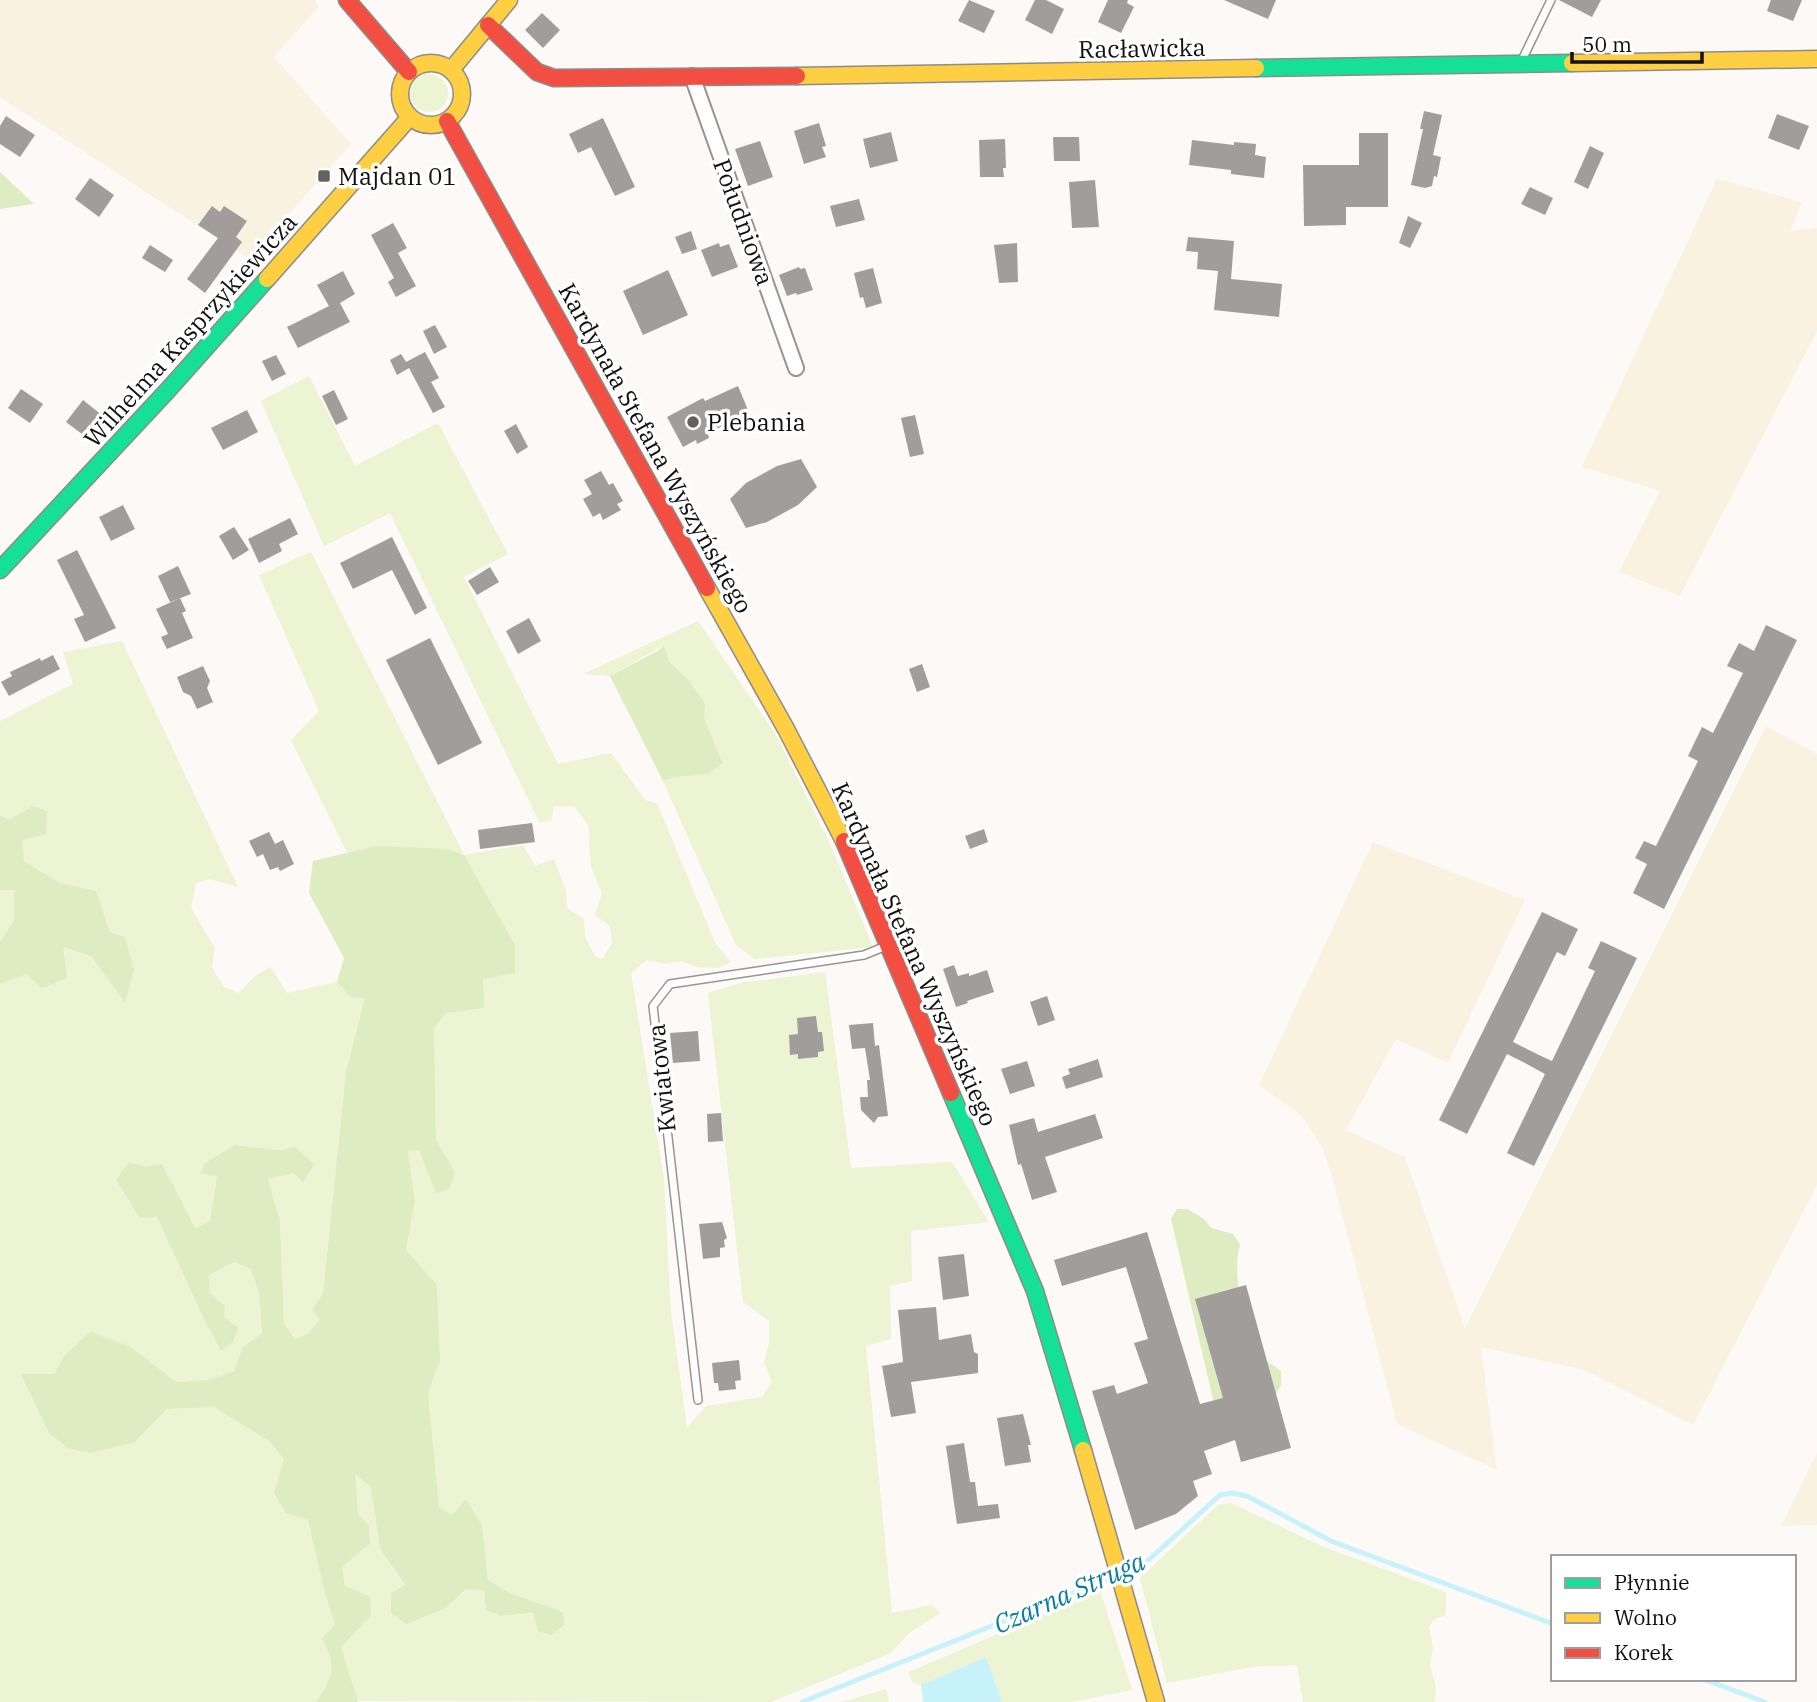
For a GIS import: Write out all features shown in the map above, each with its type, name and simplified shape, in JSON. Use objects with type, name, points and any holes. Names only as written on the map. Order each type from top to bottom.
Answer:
[{"type":"street","points":[[347,0],[409,72]]},
{"type":"street","points":[[451,70],[509,0]]},
{"type":"street","name":"Racławicka","points":[[488,25],[537,72],[554,78],[1817,59]]},
{"type":"street","points":[[430,62],[451,70],[462,90],[456,113],[447,121],[428,125],[410,117],[400,100],[403,80],[409,72],[418,65],[430,62]]},
{"type":"street","name":"Południowa","points":[[692,76],[796,368]]},
{"type":"street","name":"Wilhelma Kasprzykiewicza","points":[[0,570],[168,390],[410,117]]},
{"type":"street","name":"Kardynała Stefana Wyszyńskiego","points":[[447,121],[745,644],[842,835],[1035,1291],[1156,1702]]},
{"type":"lane","points":[[1520,64],[1551,0]]},
{"type":"lane","name":"Kwiatowa","points":[[698,1401],[653,1006],[670,984],[863,955],[890,945]]},
{"type":"shaded area","points":[[0,0],[315,0],[319,6],[274,57],[351,144],[249,259],[0,97]]},
{"type":"shaded area","points":[[1717,179],[1802,202],[1790,231],[1817,228],[1817,331],[1680,596],[1619,572],[1660,491],[1582,467]]},
{"type":"shaded area","points":[[1766,726],[1817,754],[1817,1185],[1693,1425],[1584,1370],[1481,1347],[1497,1470],[1397,1424],[1323,1149],[1301,1115],[1259,1085],[1373,842],[1525,900],[1448,1063],[1396,1039],[1346,1130],[1405,1157],[1465,1328]]},
{"type":"shaded area","points":[[1817,1453],[1817,1525],[1781,1526]]},
{"type":"green space","points":[[429,74],[442,80],[448,93],[442,106],[429,112],[416,106],[410,93],[416,80]]},
{"type":"green space","points":[[0,172],[34,204],[0,209]]},
{"type":"green space","points":[[309,376],[355,466],[438,423],[508,554],[464,577],[558,764],[611,753],[645,800],[657,803],[715,943],[731,962],[718,968],[697,967],[680,961],[666,964],[647,960],[631,973],[664,1179],[671,1312],[687,1428],[706,1406],[762,1397],[772,1382],[764,1363],[769,1343],[769,1321],[743,1302],[708,993],[741,983],[825,972],[851,1168],[952,1162],[989,1222],[911,1231],[912,1281],[890,1286],[891,1339],[866,1346],[892,1613],[932,1605],[940,1613],[908,1634],[891,1653],[771,1702],[357,1701],[341,1647],[345,1586],[342,1567],[370,1544],[369,1525],[358,1514],[354,1473],[371,1486],[380,1549],[405,1586],[446,1608],[466,1589],[484,1590],[486,1610],[501,1616],[562,1612],[510,1593],[488,1580],[482,1525],[466,1499],[452,1515],[439,1507],[428,1393],[440,1361],[437,1286],[406,1250],[415,1201],[408,1152],[419,1150],[454,1172],[436,1140],[434,1028],[445,1013],[376,846],[347,853],[291,740],[319,711],[259,575],[311,552],[464,855],[523,845],[535,866],[554,859],[566,890],[567,908],[584,919],[585,937],[595,956],[602,959],[612,943],[610,926],[595,915],[602,893],[591,867],[588,825],[575,807],[554,806],[551,821],[539,822],[390,513],[324,546],[261,401]]},
{"type":"green space","points":[[698,621],[776,735],[830,844],[873,947],[754,959],[736,945],[663,781],[675,777],[708,774],[723,763],[688,679],[669,662],[664,645],[610,676],[583,674]]},
{"type":"green space","points":[[122,641],[238,887],[210,879],[196,883],[191,908],[215,948],[212,968],[224,987],[239,993],[256,975],[271,967],[287,993],[337,982],[350,997],[366,998],[346,1072],[323,1293],[312,1310],[320,1320],[309,1334],[295,1339],[284,1323],[280,1220],[268,1179],[294,1173],[295,1147],[279,1150],[235,1145],[205,1163],[200,1173],[217,1177],[210,1221],[194,1228],[162,1164],[157,1217],[221,1350],[224,1318],[210,1293],[209,1275],[236,1262],[251,1268],[259,1294],[262,1333],[242,1348],[236,1371],[207,1380],[176,1382],[131,1347],[64,1356],[54,1375],[21,1374],[135,1442],[167,1409],[214,1407],[269,1441],[284,1458],[286,1513],[308,1519],[324,1590],[336,1624],[329,1683],[316,1702],[0,1702],[0,984],[27,974],[63,947],[91,956],[110,932],[96,891],[60,883],[24,861],[18,835],[11,824],[0,815],[0,721],[73,684],[63,652]]},
{"type":"green space","points":[[664,645],[669,662],[688,679],[705,704],[704,718],[723,763],[708,774],[675,777],[663,781],[610,676]]},
{"type":"green space","points":[[33,806],[47,811],[46,834],[22,840],[24,861],[60,883],[96,891],[110,932],[125,937],[134,970],[125,1002],[91,956],[63,947],[67,978],[42,988],[27,974],[0,984],[0,942],[14,920],[14,890],[0,890],[0,815],[9,820]]},
{"type":"green space","points":[[376,846],[447,849],[464,855],[515,945],[515,973],[483,979],[484,1008],[446,1013],[434,1028],[436,1140],[455,1172],[449,1189],[436,1193],[419,1150],[408,1152],[415,1201],[406,1250],[437,1285],[440,1361],[428,1393],[439,1507],[452,1515],[466,1499],[482,1525],[488,1580],[510,1593],[563,1612],[564,1625],[551,1635],[538,1631],[533,1613],[501,1616],[486,1610],[484,1590],[466,1589],[446,1608],[406,1624],[391,1613],[391,1593],[405,1585],[380,1549],[371,1487],[355,1474],[358,1514],[369,1525],[370,1544],[342,1567],[345,1586],[370,1597],[371,1615],[341,1647],[358,1702],[316,1702],[331,1671],[330,1656],[322,1639],[335,1624],[324,1590],[308,1520],[286,1513],[274,1493],[284,1459],[269,1441],[214,1407],[167,1409],[135,1442],[90,1453],[68,1448],[49,1433],[21,1374],[54,1374],[64,1356],[90,1332],[131,1347],[176,1382],[207,1380],[235,1371],[242,1348],[262,1333],[259,1294],[251,1269],[235,1262],[209,1275],[210,1293],[225,1306],[224,1318],[239,1328],[233,1342],[221,1351],[157,1217],[140,1218],[116,1180],[129,1162],[146,1167],[162,1164],[195,1228],[210,1221],[217,1177],[200,1173],[205,1163],[235,1145],[279,1150],[295,1147],[314,1164],[303,1183],[294,1173],[268,1179],[280,1220],[284,1323],[295,1339],[309,1333],[320,1320],[312,1310],[323,1293],[346,1072],[365,998],[350,997],[337,982],[344,958],[309,893],[313,861]]},
{"type":"green space","points":[[0,890],[14,890],[14,920],[0,942]]},
{"type":"green space","points":[[1177,1209],[1187,1209],[1204,1219],[1211,1228],[1233,1234],[1240,1244],[1238,1285],[1254,1352],[1281,1371],[1281,1386],[1274,1397],[1215,1408],[1171,1219]]},
{"type":"green space","points":[[1231,1503],[1324,1547],[1446,1592],[1446,1615],[1434,1619],[1429,1627],[1433,1648],[1430,1666],[1436,1687],[1435,1702],[1303,1702],[1297,1665],[1252,1667],[1167,1683],[1140,1578],[1218,1505]]},
{"type":"green space","points":[[1100,1590],[1132,1690],[1071,1702],[1002,1702],[986,1657],[921,1685],[912,1682],[909,1672]]},
{"type":"green space","points":[[886,1689],[889,1702],[842,1702]]},
{"type":"water","points":[[986,1657],[1002,1702],[923,1702],[921,1685]]},
{"type":"building","points":[[969,0],[995,11],[984,33],[958,21]]},
{"type":"building","points":[[1035,0],[1046,0],[1064,9],[1052,34],[1025,20]]},
{"type":"building","points":[[1108,0],[1128,0],[1127,3],[1134,7],[1121,33],[1098,22]]},
{"type":"building","points":[[1224,0],[1276,0],[1268,19]]},
{"type":"building","points":[[1559,0],[1601,0],[1592,17]]},
{"type":"building","points":[[1771,0],[1802,0],[1793,21],[1767,11]]},
{"type":"building","points":[[542,13],[560,30],[543,48],[525,30]]},
{"type":"building","points":[[1424,111],[1442,115],[1433,155],[1441,157],[1437,177],[1434,176],[1432,186],[1425,188],[1411,185],[1423,129],[1420,129]]},
{"type":"building","points":[[1777,114],[1809,126],[1799,150],[1768,138]]},
{"type":"building","points":[[6,116],[35,135],[20,157],[0,144],[0,126]]},
{"type":"building","points":[[603,118],[635,187],[615,196],[591,147],[578,153],[569,134]]},
{"type":"building","points":[[819,123],[826,146],[822,147],[826,157],[804,164],[794,131]]},
{"type":"building","points":[[891,132],[898,161],[870,168],[863,139]]},
{"type":"building","points":[[1359,133],[1388,133],[1388,207],[1346,207],[1346,225],[1304,226],[1303,165],[1359,165]]},
{"type":"building","points":[[1053,137],[1079,137],[1080,161],[1054,161]]},
{"type":"building","points":[[1005,139],[1004,177],[980,177],[979,140]]},
{"type":"building","points":[[1192,140],[1234,145],[1234,142],[1256,144],[1255,155],[1266,157],[1264,178],[1231,174],[1231,170],[1189,165]]},
{"type":"building","points":[[760,141],[773,177],[748,186],[735,149]]},
{"type":"building","points":[[1590,146],[1604,153],[1588,189],[1574,182]]},
{"type":"building","points":[[90,178],[114,195],[99,217],[75,199]]},
{"type":"building","points":[[1095,180],[1099,227],[1072,228],[1069,182]]},
{"type":"building","points":[[1530,187],[1553,198],[1545,215],[1521,204]]},
{"type":"building","points":[[859,199],[865,220],[836,227],[830,206]]},
{"type":"building","points":[[212,206],[220,212],[224,206],[247,221],[236,237],[242,242],[205,293],[187,279],[218,238],[198,225]]},
{"type":"building","points":[[1408,216],[1422,223],[1410,248],[1399,243]]},
{"type":"building","points":[[393,223],[407,248],[398,253],[416,286],[396,297],[388,282],[394,278],[371,235]]},
{"type":"building","points":[[691,231],[697,249],[682,254],[675,237]]},
{"type":"building","points":[[1188,237],[1234,241],[1231,279],[1282,284],[1279,317],[1214,310],[1218,271],[1197,269],[1198,252],[1186,251]]},
{"type":"building","points":[[719,243],[720,247],[729,244],[738,267],[712,277],[701,250]]},
{"type":"building","points":[[1017,243],[1018,282],[999,283],[994,245]]},
{"type":"building","points":[[150,245],[173,260],[165,272],[142,258]]},
{"type":"building","points":[[799,267],[805,268],[813,290],[787,296],[779,275]]},
{"type":"building","points":[[873,268],[882,303],[866,308],[863,297],[860,298],[854,273]]},
{"type":"building","points":[[668,270],[688,315],[643,335],[623,291]]},
{"type":"building","points":[[343,271],[355,294],[340,303],[350,322],[298,348],[287,327],[329,306],[317,285]]},
{"type":"building","points":[[435,325],[447,347],[434,354],[423,331]]},
{"type":"building","points":[[425,352],[439,378],[431,382],[445,407],[433,413],[409,368],[397,375],[390,360],[401,354],[406,362]]},
{"type":"building","points":[[276,355],[286,374],[272,381],[262,361]]},
{"type":"building","points":[[738,386],[753,422],[740,427],[736,418],[708,434],[709,438],[697,444],[696,440],[683,447],[667,417],[703,398],[705,401]]},
{"type":"building","points":[[21,389],[43,404],[30,423],[8,408]]},
{"type":"building","points":[[334,390],[348,419],[336,425],[322,396]]},
{"type":"building","points":[[83,400],[103,416],[86,437],[66,422]]},
{"type":"building","points":[[247,410],[258,432],[223,450],[211,428]]},
{"type":"building","points":[[915,415],[924,454],[910,457],[901,418]]},
{"type":"building","points":[[516,424],[528,447],[517,454],[504,431]]},
{"type":"building","points":[[801,459],[817,487],[798,505],[767,522],[746,528],[730,499],[746,483],[777,466]]},
{"type":"building","points":[[601,471],[609,485],[613,483],[623,501],[617,504],[621,510],[603,520],[600,513],[593,517],[583,499],[592,494],[584,480]]},
{"type":"building","points":[[123,505],[135,529],[111,541],[99,517]]},
{"type":"building","points":[[290,518],[298,534],[279,544],[282,551],[259,563],[248,539]]},
{"type":"building","points":[[234,527],[249,550],[233,560],[219,536]]},
{"type":"building","points":[[392,537],[427,608],[415,615],[392,570],[353,589],[340,563]]},
{"type":"building","points":[[77,550],[116,628],[85,642],[74,619],[84,615],[57,560]]},
{"type":"building","points":[[178,566],[191,594],[170,602],[158,576]]},
{"type":"building","points":[[490,567],[499,582],[477,595],[468,581]]},
{"type":"building","points":[[180,598],[186,611],[182,613],[193,638],[167,649],[161,637],[168,634],[156,609]]},
{"type":"building","points":[[529,618],[541,641],[518,654],[506,631]]},
{"type":"building","points":[[1766,625],[1797,640],[1664,909],[1633,893],[1647,864],[1635,858],[1644,841],[1656,846],[1698,761],[1688,756],[1702,727],[1713,733],[1743,673],[1727,666],[1739,643],[1754,651]]},
{"type":"building","points":[[430,638],[482,743],[438,765],[386,660]]},
{"type":"building","points":[[53,655],[60,669],[9,696],[1,682],[12,676],[10,672]]},
{"type":"building","points":[[922,664],[930,687],[917,692],[909,669]]},
{"type":"building","points":[[203,666],[210,681],[207,688],[213,702],[197,709],[191,696],[183,692],[177,677]]},
{"type":"building","points":[[532,823],[535,842],[480,849],[478,830]]},
{"type":"building","points":[[984,829],[988,842],[970,849],[965,836]]},
{"type":"building","points":[[269,832],[275,844],[283,840],[294,864],[280,871],[278,867],[270,870],[263,854],[257,857],[249,841]]},
{"type":"building","points":[[1542,912],[1578,929],[1565,956],[1557,952],[1513,1042],[1541,1056],[1552,1061],[1595,971],[1588,968],[1601,941],[1637,958],[1534,1166],[1507,1153],[1545,1074],[1507,1054],[1467,1134],[1439,1120]]},
{"type":"building","points":[[954,965],[958,976],[969,973],[969,976],[987,970],[994,992],[956,1007],[943,969]]},
{"type":"building","points":[[1047,996],[1055,1020],[1038,1026],[1030,1002]]},
{"type":"building","points":[[816,1016],[818,1032],[822,1032],[824,1051],[818,1052],[818,1057],[798,1059],[798,1054],[790,1055],[789,1035],[798,1034],[797,1018]]},
{"type":"building","points":[[873,1023],[875,1046],[879,1045],[888,1116],[878,1117],[874,1123],[861,1110],[860,1097],[868,1097],[867,1080],[870,1080],[865,1048],[852,1049],[849,1025]]},
{"type":"building","points":[[698,1031],[700,1061],[673,1063],[670,1033]]},
{"type":"building","points":[[1098,1059],[1103,1077],[1066,1089],[1062,1077],[1070,1074],[1068,1069]]},
{"type":"building","points":[[1027,1061],[1035,1086],[1010,1094],[1001,1069]]},
{"type":"building","points":[[721,1113],[723,1141],[708,1142],[707,1114]]},
{"type":"building","points":[[1095,1114],[1103,1138],[1045,1157],[1057,1192],[1032,1200],[1021,1164],[1018,1165],[1009,1125],[1034,1118],[1038,1132]]},
{"type":"building","points":[[722,1222],[727,1238],[724,1240],[725,1247],[720,1248],[720,1257],[703,1259],[699,1224]]},
{"type":"building","points":[[1147,1232],[1200,1404],[1223,1398],[1195,1299],[1246,1285],[1291,1448],[1241,1462],[1235,1440],[1204,1451],[1212,1474],[1193,1481],[1198,1496],[1176,1514],[1135,1530],[1092,1391],[1114,1385],[1117,1394],[1148,1383],[1134,1343],[1148,1339],[1126,1267],[1062,1286],[1054,1260]]},
{"type":"building","points":[[964,1254],[969,1296],[943,1300],[938,1257]]},
{"type":"building","points":[[936,1307],[939,1340],[971,1334],[974,1352],[978,1354],[978,1373],[911,1382],[916,1413],[891,1417],[882,1366],[903,1362],[898,1310]]},
{"type":"building","points":[[739,1360],[741,1380],[735,1381],[736,1389],[719,1391],[718,1383],[714,1383],[712,1363]]},
{"type":"building","points":[[1023,1414],[1031,1445],[1028,1445],[1031,1462],[1005,1466],[997,1418]]},
{"type":"building","points":[[964,1443],[970,1482],[975,1482],[978,1506],[998,1504],[1000,1518],[957,1524],[946,1446]]},
{"type":"waterway","name":"Czarna Struga","points":[[1125,1573],[1142,1566],[1220,1495],[1233,1493],[1249,1497],[1331,1541],[1551,1623]]},
{"type":"waterway","name":"Czarna Struga","points":[[802,1702],[1116,1576]]},
{"type":"waterway","name":"Czarna Struga","points":[[1708,1681],[1765,1702]]},
{"type":"traffic: fast","points":[[1256,68],[1572,63]]},
{"type":"traffic: fast","points":[[0,570],[267,279]]},
{"type":"traffic: fast","points":[[951,1093],[1035,1291],[1083,1450]]},
{"type":"traffic: slow","points":[[451,70],[509,0]]},
{"type":"traffic: slow","points":[[1572,63],[1817,59]]},
{"type":"traffic: slow","points":[[431,63],[443,65],[453,72],[460,82],[462,94],[460,106],[453,116],[443,123],[431,125],[419,123],[409,116],[402,106],[400,94],[402,82],[409,72],[419,65],[431,63]]},
{"type":"traffic: slow","points":[[797,76],[1256,68]]},
{"type":"traffic: slow","points":[[267,279],[410,117]]},
{"type":"traffic: slow","points":[[707,588],[786,729],[844,841]]},
{"type":"traffic: slow","points":[[1083,1450],[1156,1702]]},
{"type":"traffic: jam","points":[[347,0],[409,72]]},
{"type":"traffic: jam","points":[[488,25],[537,72],[554,78],[797,76]]},
{"type":"traffic: jam","points":[[447,121],[707,588]]},
{"type":"traffic: jam","points":[[844,841],[951,1093]]},
{"type":"place","name":"Majdan 01","points":[[324,176]]},
{"type":"place","name":"Plebania","points":[[693,422]]}]
